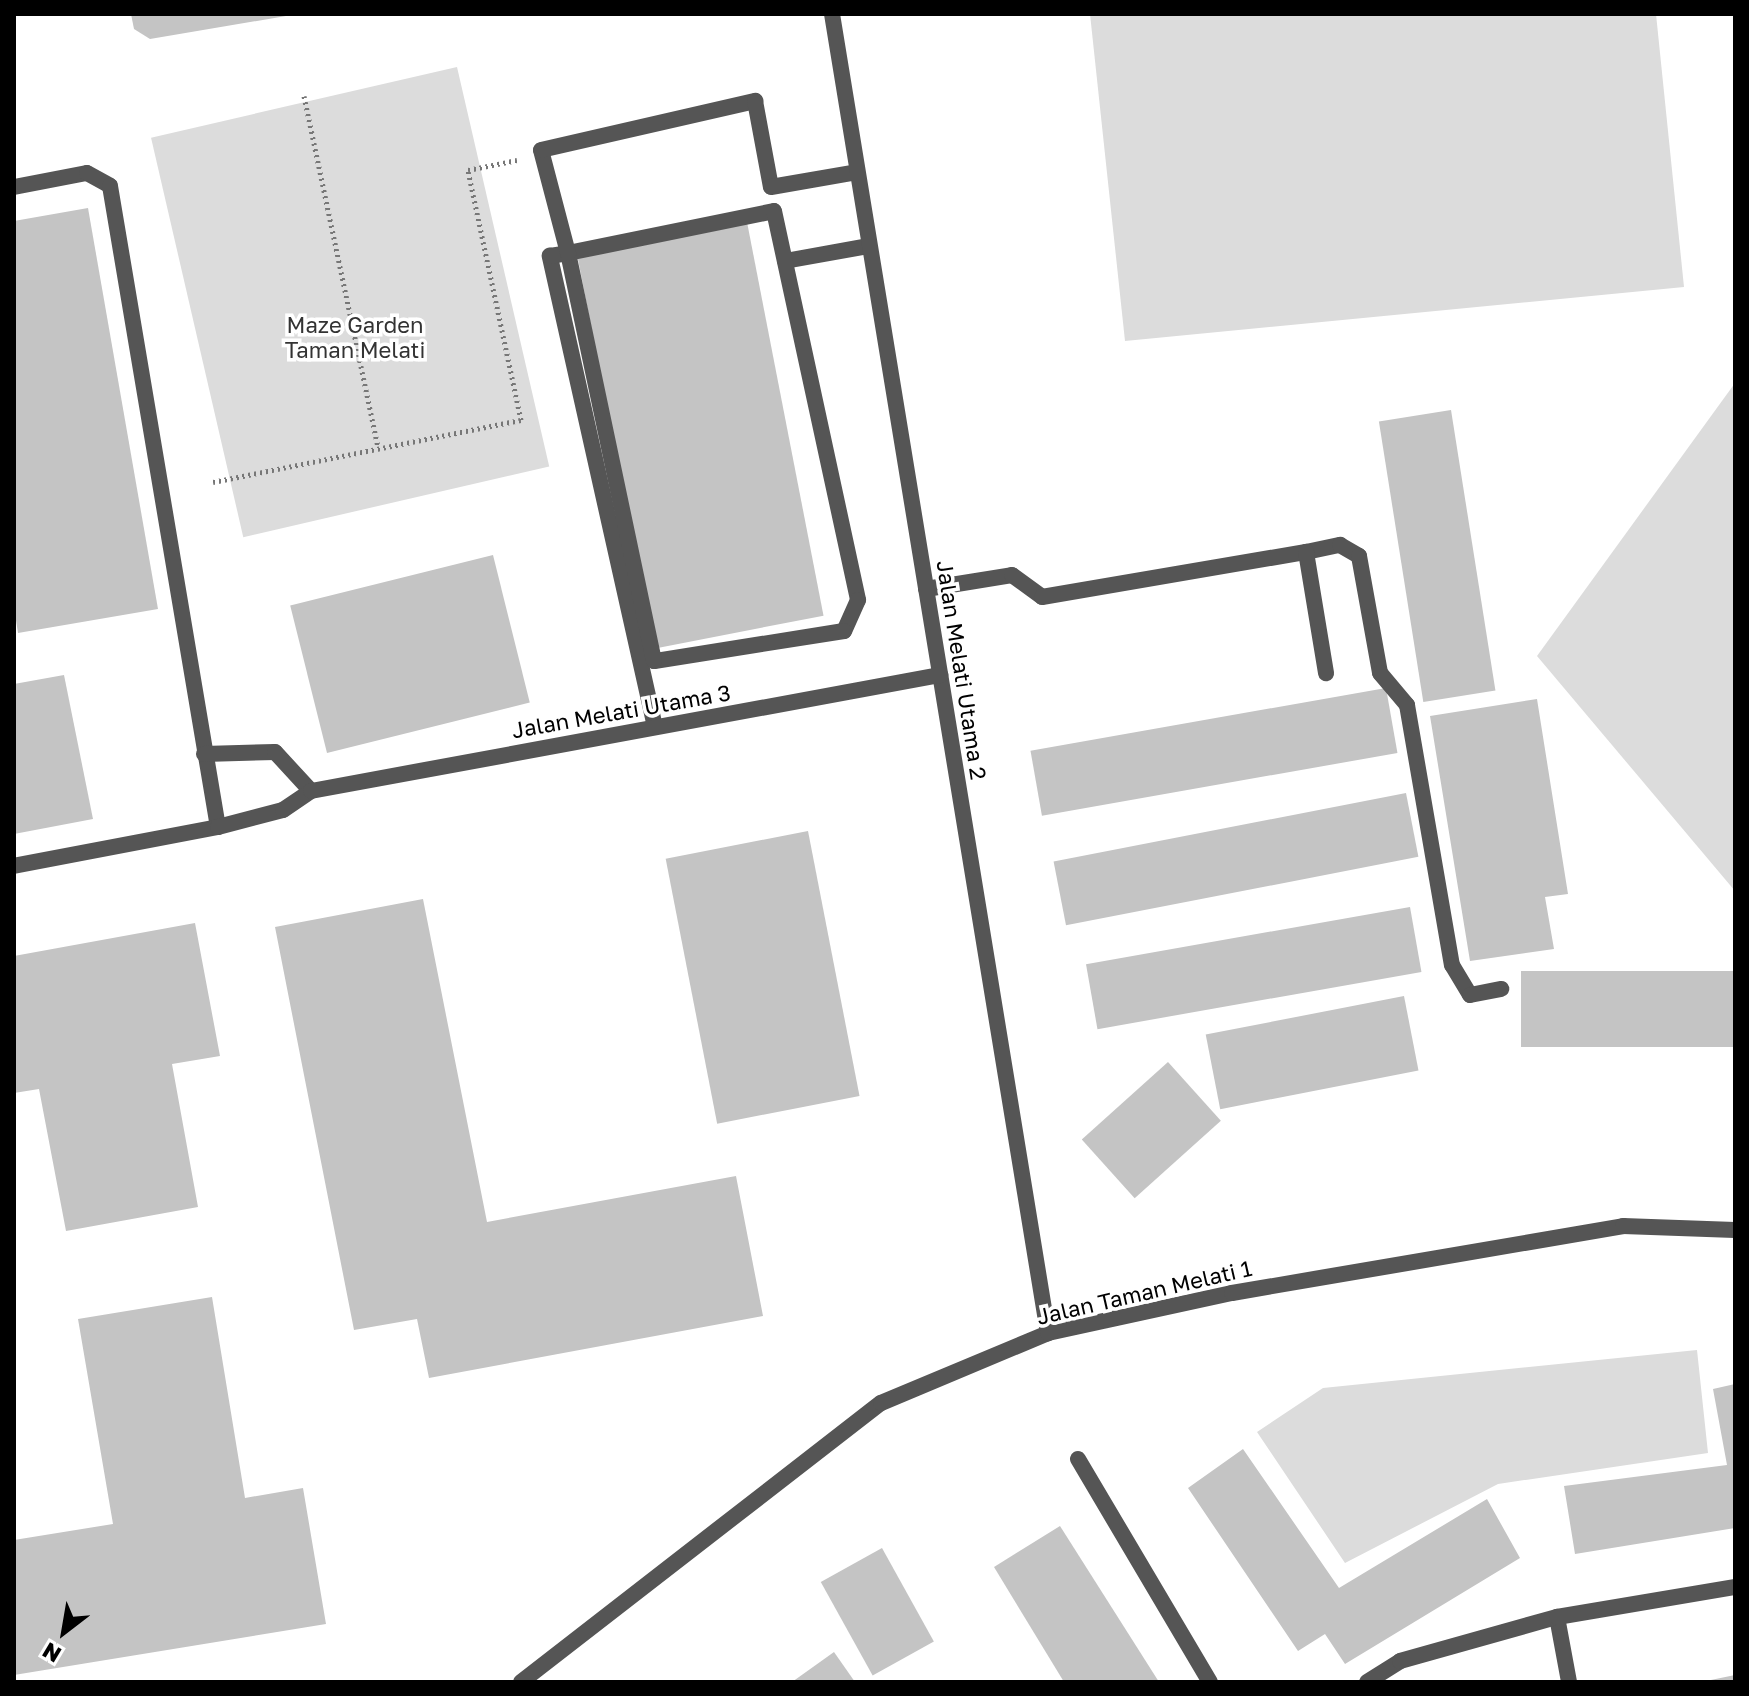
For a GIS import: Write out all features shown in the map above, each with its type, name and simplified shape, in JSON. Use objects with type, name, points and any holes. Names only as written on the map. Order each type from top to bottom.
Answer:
[{"type":"street","name":"Jalan Melati Utama 2","points":[[832,14],[1048,1333]]},
{"type":"street","points":[[655,727],[550,256],[568,253],[774,211],[858,600],[852,621],[844,631],[654,661],[568,253],[541,150],[755,101],[771,187],[857,172]]},
{"type":"street","points":[[14,187],[87,173],[110,186],[218,827]]},
{"type":"street","points":[[785,261],[868,246]]},
{"type":"street","points":[[926,589],[1012,575],[1042,597],[1340,545],[1359,556],[1380,673],[1407,705],[1452,965],[1470,995],[1501,989]]},
{"type":"street","points":[[1306,552],[1326,673]]},
{"type":"street","name":"Jalan Melati Utama 3","points":[[311,791],[940,675]]},
{"type":"street","points":[[14,866],[218,827],[283,810],[311,791],[275,752],[204,754]]},
{"type":"street","name":"Jalan Taman Melati 1","points":[[521,1682],[881,1403],[1048,1333],[1232,1293],[1623,1226],[1735,1230]]},
{"type":"street","points":[[1078,1459],[1210,1682]]},
{"type":"street","points":[[1367,1682],[1400,1661],[1557,1617],[1735,1587]]},
{"type":"street","points":[[1557,1617],[1569,1682]]},
{"type":"path","points":[[304,96],[378,446]]},
{"type":"path","points":[[213,482],[378,446],[521,420],[468,170],[522,159]]},
{"type":"green space","points":[[1090,14],[1656,14],[1684,287],[1125,341]]},
{"type":"green space","name":"Maze Garden Taman Melati","points":[[457,67],[549,466],[243,537],[151,138]]},
{"type":"green space","points":[[1735,383],[1735,891],[1537,656]]},
{"type":"green space","points":[[1697,1350],[1708,1453],[1498,1484],[1345,1563],[1257,1432],[1323,1388]]},
{"type":"building","points":[[131,14],[286,16],[150,39],[134,29]]},
{"type":"building","points":[[88,208],[158,609],[18,633],[14,608],[14,221]]},
{"type":"building","points":[[747,222],[824,616],[654,649],[577,255]]},
{"type":"building","points":[[1451,410],[1495,691],[1423,702],[1379,421]]},
{"type":"building","points":[[493,555],[530,702],[327,753],[290,606]]},
{"type":"building","points":[[64,675],[93,819],[14,834],[14,684]]},
{"type":"building","points":[[1386,688],[1397,753],[1042,816],[1030,751]]},
{"type":"building","points":[[1537,699],[1568,894],[1545,897],[1554,949],[1470,961],[1430,716]]},
{"type":"building","points":[[1406,793],[1418,857],[1066,925],[1054,862]]},
{"type":"building","points":[[808,831],[860,1096],[717,1124],[666,859]]},
{"type":"building","points":[[423,899],[487,1222],[736,1176],[763,1316],[429,1378],[417,1319],[354,1330],[275,927]]},
{"type":"building","points":[[1410,907],[1421,972],[1097,1029],[1086,964]]},
{"type":"building","points":[[195,923],[220,1056],[172,1064],[198,1207],[66,1231],[39,1089],[14,1093],[14,956]]},
{"type":"building","points":[[1521,971],[1735,971],[1735,1047],[1521,1047]]},
{"type":"building","points":[[1404,996],[1419,1071],[1220,1109],[1206,1035]]},
{"type":"building","points":[[1168,1062],[1221,1121],[1135,1198],[1082,1140]]},
{"type":"building","points":[[212,1297],[245,1498],[303,1488],[326,1624],[14,1675],[14,1540],[113,1524],[78,1319]]},
{"type":"building","points":[[1735,1384],[1735,1528],[1575,1554],[1564,1486],[1727,1465],[1713,1389]]},
{"type":"building","points":[[1243,1449],[1339,1588],[1487,1499],[1520,1558],[1345,1664],[1325,1634],[1298,1651],[1188,1488]]},
{"type":"building","points":[[1060,1526],[1159,1682],[1064,1682],[994,1567]]},
{"type":"building","points":[[882,1548],[934,1642],[873,1676],[821,1582]]},
{"type":"building","points":[[834,1652],[855,1682],[792,1682]]},
{"type":"building","points":[[1735,1675],[1735,1682],[1706,1682],[1706,1681]]}]
